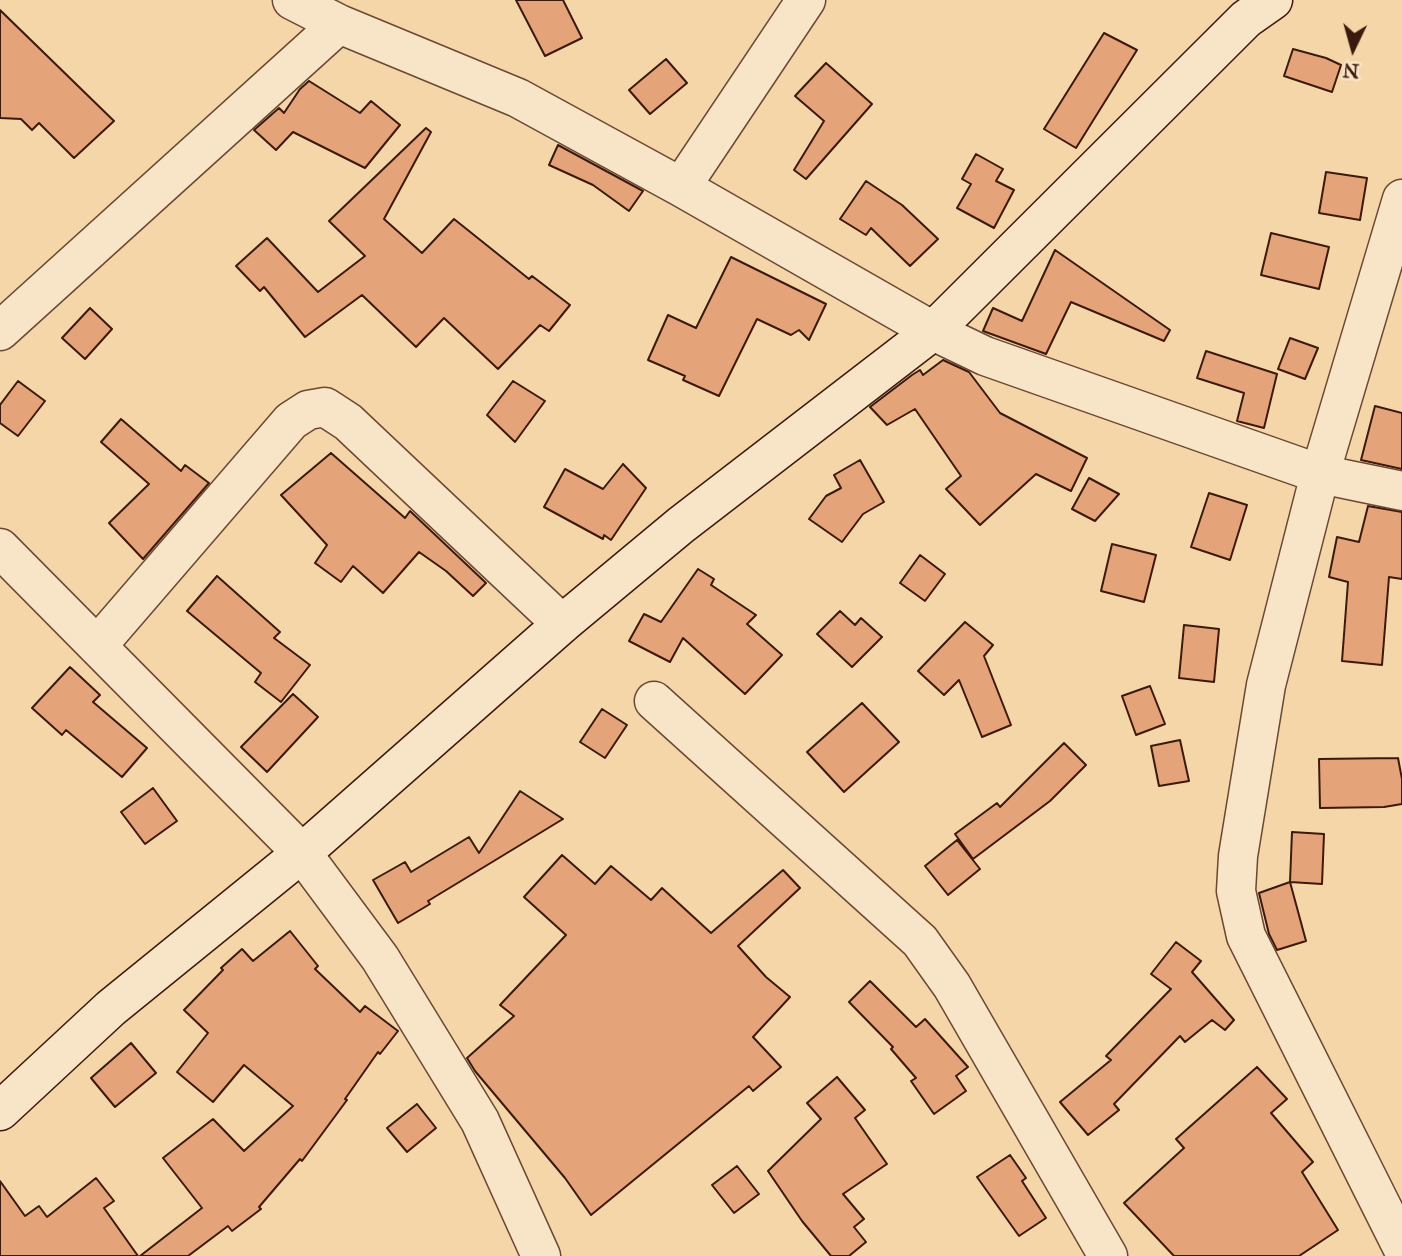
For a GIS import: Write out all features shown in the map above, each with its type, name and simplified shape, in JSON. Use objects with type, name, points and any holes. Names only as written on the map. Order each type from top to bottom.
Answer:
[{"type":"street","points":[[292,0],[339,24],[518,98],[681,187],[933,331],[985,356],[1320,474],[1402,491]]},
{"type":"street","points":[[681,187],[806,0]]},
{"type":"street","points":[[0,1111],[111,1008],[302,853],[562,624],[681,525],[933,331],[1245,19],[1273,0]]},
{"type":"street","points":[[0,331],[339,24]]},
{"type":"street","points":[[1402,199],[1320,474],[1266,685],[1238,856],[1236,891],[1246,936],[1402,1247]]},
{"type":"street","points":[[97,646],[291,421],[307,410],[325,407],[348,422],[562,624]]},
{"type":"street","points":[[0,548],[302,853],[380,958],[480,1122],[541,1256]]},
{"type":"street","points":[[654,701],[919,941],[952,986],[1108,1256]]},
{"type":"building","points":[[516,0],[563,0],[582,38],[545,56]]},
{"type":"building","points":[[0,10],[114,121],[74,158],[39,123],[32,130],[21,119],[0,118]]},
{"type":"building","points":[[1104,33],[1137,50],[1076,148],[1044,129]]},
{"type":"building","points":[[1293,49],[1341,65],[1332,92],[1284,76]]},
{"type":"building","points":[[666,59],[687,83],[650,114],[629,90]]},
{"type":"building","points":[[826,63],[872,104],[806,179],[794,170],[824,121],[795,96]]},
{"type":"building","points":[[309,81],[360,113],[371,101],[400,125],[365,168],[293,132],[276,150],[254,130],[279,108],[284,113],[300,89]]},
{"type":"building","points":[[426,128],[431,132],[384,219],[422,253],[454,219],[529,279],[532,276],[570,305],[549,331],[540,325],[498,369],[444,318],[416,347],[362,295],[305,337],[264,287],[260,291],[236,266],[267,238],[318,292],[365,256],[329,221]]},
{"type":"building","points":[[558,145],[643,191],[629,211],[593,185],[549,165]]},
{"type":"building","points":[[976,154],[1003,169],[996,181],[1014,190],[994,228],[957,208],[971,184],[962,179]]},
{"type":"building","points":[[1326,172],[1367,178],[1360,220],[1319,213]]},
{"type":"building","points":[[866,181],[902,205],[938,239],[910,266],[871,228],[866,235],[840,219]]},
{"type":"building","points":[[1271,233],[1329,247],[1319,289],[1261,275]]},
{"type":"building","points":[[1055,250],[1170,330],[1164,341],[1071,302],[1046,354],[983,331],[993,308],[1022,321]]},
{"type":"building","points":[[731,257],[826,304],[809,340],[799,330],[791,335],[757,319],[719,396],[683,380],[685,376],[648,360],[668,315],[696,328]]},
{"type":"building","points":[[90,308],[112,329],[85,359],[62,338]]},
{"type":"building","points":[[1290,338],[1318,348],[1305,379],[1278,369]]},
{"type":"building","points":[[1206,351],[1277,374],[1264,428],[1237,421],[1244,393],[1197,378]]},
{"type":"building","points":[[943,360],[969,372],[1000,413],[1087,458],[1071,491],[1036,474],[980,525],[946,489],[961,476],[915,409],[887,425],[870,407],[912,375],[920,370],[923,375]]},
{"type":"building","points":[[18,381],[45,401],[18,436],[0,423],[0,405]]},
{"type":"building","points":[[513,381],[545,401],[515,442],[487,415]]},
{"type":"building","points":[[1375,406],[1402,413],[1402,469],[1361,460]]},
{"type":"building","points":[[121,419],[181,471],[185,465],[209,483],[143,559],[109,523],[149,484],[101,442]]},
{"type":"building","points":[[331,453],[405,518],[410,511],[486,583],[473,596],[446,571],[419,552],[383,593],[353,566],[341,582],[315,563],[327,545],[281,495]]},
{"type":"building","points":[[860,460],[884,502],[863,514],[842,542],[809,519],[826,496],[841,488],[834,475]]},
{"type":"building","points":[[623,464],[646,488],[611,540],[604,535],[603,539],[544,507],[565,469],[603,489]]},
{"type":"building","points":[[1089,478],[1119,494],[1095,521],[1072,509]]},
{"type":"building","points":[[1209,493],[1247,505],[1230,560],[1191,547]]},
{"type":"building","points":[[1368,506],[1402,512],[1402,579],[1389,577],[1382,665],[1342,661],[1348,582],[1329,577],[1337,537],[1359,542]]},
{"type":"building","points":[[1112,544],[1156,555],[1144,602],[1101,591]]},
{"type":"building","points":[[920,555],[945,574],[925,601],[900,583]]},
{"type":"building","points":[[698,569],[714,579],[711,585],[756,615],[747,624],[782,655],[745,694],[683,638],[670,662],[629,641],[644,614],[661,622]]},
{"type":"building","points":[[217,576],[280,632],[274,638],[310,665],[281,702],[255,682],[261,673],[187,611]]},
{"type":"building","points":[[840,611],[855,625],[861,618],[882,637],[852,667],[817,634]]},
{"type":"building","points":[[965,622],[993,645],[984,656],[1011,725],[982,737],[959,680],[944,695],[918,671]]},
{"type":"building","points":[[1184,625],[1219,629],[1214,682],[1179,678]]},
{"type":"building","points":[[70,667],[100,695],[93,702],[147,748],[122,777],[66,730],[62,735],[32,708]]},
{"type":"building","points":[[1150,686],[1165,724],[1136,735],[1122,696]]},
{"type":"building","points":[[293,694],[318,717],[267,772],[241,747]]},
{"type":"building","points":[[862,703],[899,742],[844,792],[807,752]]},
{"type":"building","points":[[602,709],[627,725],[605,758],[580,742]]},
{"type":"building","points":[[1180,740],[1189,781],[1159,786],[1151,746]]},
{"type":"building","points":[[1064,743],[1086,765],[1050,801],[973,859],[955,834],[997,803],[1000,807]]},
{"type":"building","points":[[1398,758],[1402,779],[1402,804],[1384,807],[1320,808],[1319,759]]},
{"type":"building","points":[[153,788],[177,821],[145,844],[121,812]]},
{"type":"building","points":[[520,791],[563,819],[428,901],[430,904],[398,923],[373,880],[405,862],[411,872],[469,837],[479,853]]},
{"type":"building","points":[[1292,832],[1324,834],[1322,884],[1290,882]]},
{"type":"building","points":[[957,840],[980,869],[948,895],[925,866]]},
{"type":"building","points":[[562,855],[595,884],[611,866],[651,900],[662,888],[711,933],[783,870],[800,888],[738,946],[766,977],[790,997],[753,1037],[781,1067],[753,1091],[749,1086],[591,1215],[565,1178],[467,1058],[514,1016],[500,1005],[566,935],[524,897]]},
{"type":"building","points":[[1290,882],[1306,941],[1277,950],[1269,934],[1259,893]]},
{"type":"building","points":[[290,931],[318,966],[315,969],[360,1012],[365,1006],[398,1031],[380,1054],[378,1052],[302,1161],[300,1159],[259,1207],[261,1209],[232,1231],[228,1226],[188,1256],[140,1256],[202,1208],[163,1158],[213,1119],[244,1151],[293,1106],[244,1065],[213,1102],[177,1072],[208,1033],[184,1010],[223,970],[221,968],[242,949],[253,961]]},
{"type":"building","points":[[1176,942],[1201,961],[1192,972],[1234,1020],[1225,1030],[1212,1020],[1185,1042],[1180,1036],[1114,1104],[1119,1110],[1088,1135],[1060,1102],[1111,1060],[1106,1056],[1171,989],[1151,974]]},
{"type":"building","points":[[870,981],[916,1027],[925,1019],[968,1067],[956,1076],[966,1091],[934,1114],[911,1081],[916,1078],[891,1049],[893,1047],[849,1002]]},
{"type":"building","points":[[131,1043],[156,1073],[115,1107],[91,1078]]},
{"type":"building","points":[[1257,1067],[1287,1099],[1271,1113],[1313,1162],[1302,1172],[1338,1230],[1299,1256],[1174,1256],[1124,1203],[1184,1148],[1176,1139]]},
{"type":"building","points":[[837,1077],[865,1110],[855,1118],[887,1164],[843,1194],[864,1219],[854,1227],[866,1242],[849,1256],[831,1256],[802,1221],[768,1171],[821,1119],[807,1103]]},
{"type":"building","points":[[417,1104],[436,1128],[407,1152],[387,1128]]},
{"type":"building","points":[[1010,1155],[1026,1178],[1022,1181],[1046,1218],[1019,1236],[977,1177]]},
{"type":"building","points":[[737,1166],[759,1194],[734,1213],[712,1185]]},
{"type":"building","points":[[96,1178],[114,1201],[104,1208],[138,1256],[0,1256],[0,1181],[25,1216],[39,1206],[47,1217]]}]
